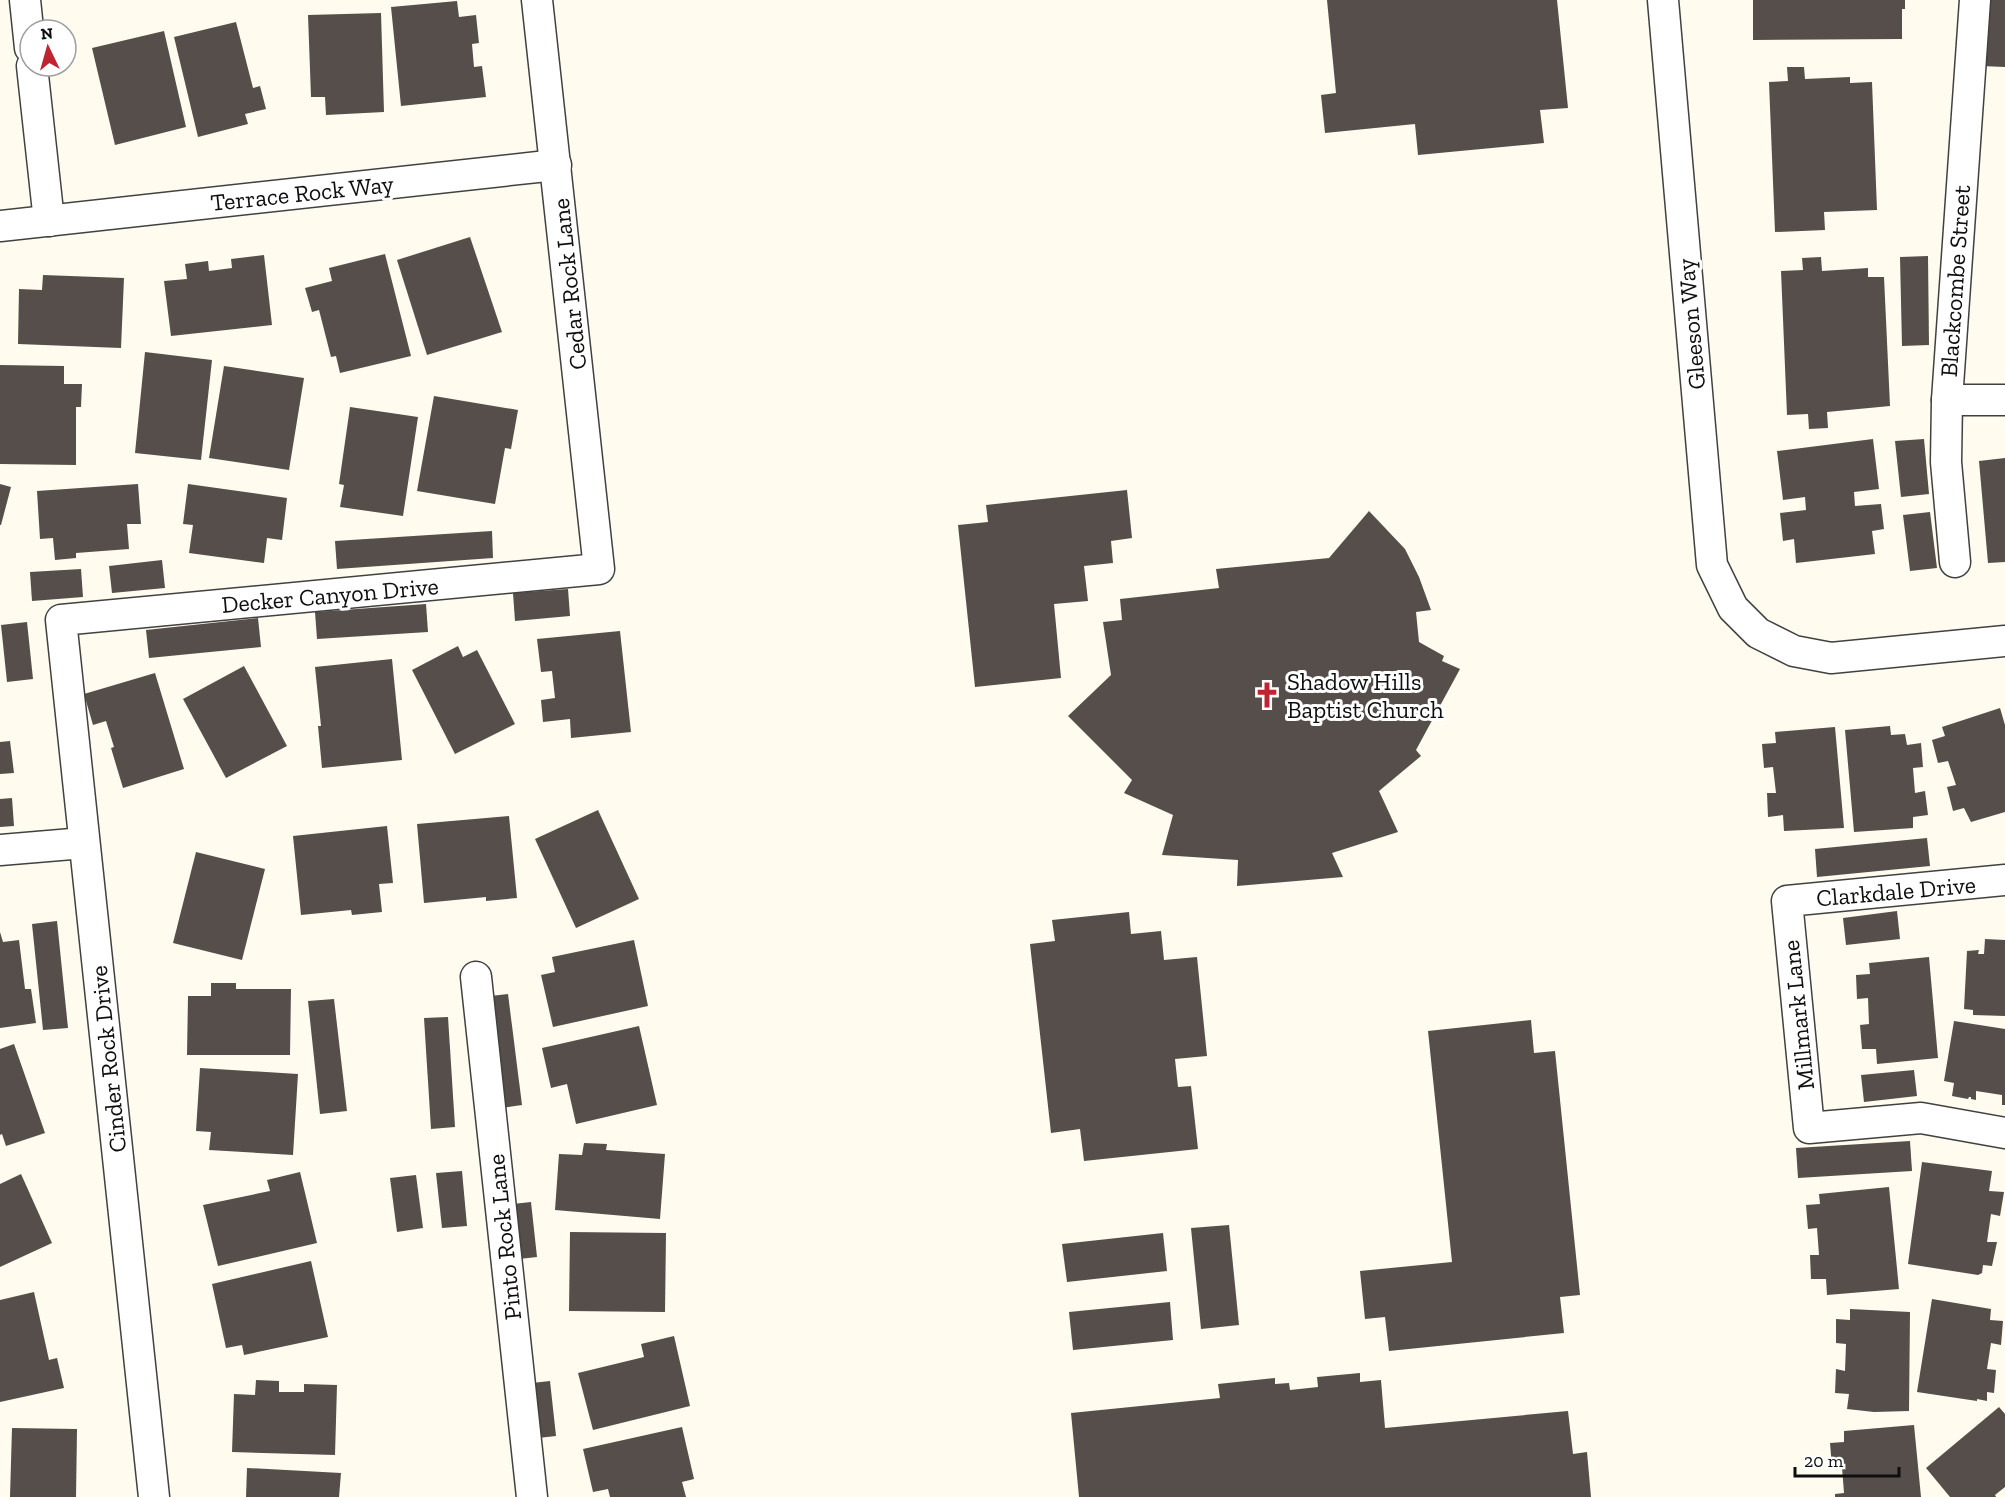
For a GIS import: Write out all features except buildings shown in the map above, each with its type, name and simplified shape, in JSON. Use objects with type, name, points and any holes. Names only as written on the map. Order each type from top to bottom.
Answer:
[{"type":"street","points":[[25,0],[27,18]]},
{"type":"street","name":"Cedar Rock Lane","points":[[537,0],[599,569]]},
{"type":"street","name":"Gleeson Way","points":[[1663,0],[1712,564],[1733,608],[1758,633],[1794,651],[1831,658],[2005,641]]},
{"type":"street","name":"Blackcombe Street","points":[[1955,562],[1946,462],[1947,400],[1975,0]]},
{"type":"street","points":[[33,78],[49,221]]},
{"type":"street","name":"Terrace Rock Way","points":[[0,226],[556,165]]},
{"type":"street","points":[[1947,400],[2005,400]]},
{"type":"street","name":"Decker Canyon Drive","points":[[61,620],[599,569]]},
{"type":"street","name":"Cinder Rock Drive","points":[[61,620],[154,1497]]},
{"type":"street","points":[[0,850],[84,843]]},
{"type":"street","name":"Clarkdale Drive","points":[[1787,901],[2005,880]]},
{"type":"street","name":"Millmark Lane","points":[[1787,901],[1809,1128],[1921,1118],[2005,1133]]},
{"type":"street","name":"Pinto Rock Lane","points":[[476,977],[532,1497]]},
{"type":"place","name":"Shadow Hills Baptist Church","points":[[1267,695]]}]
